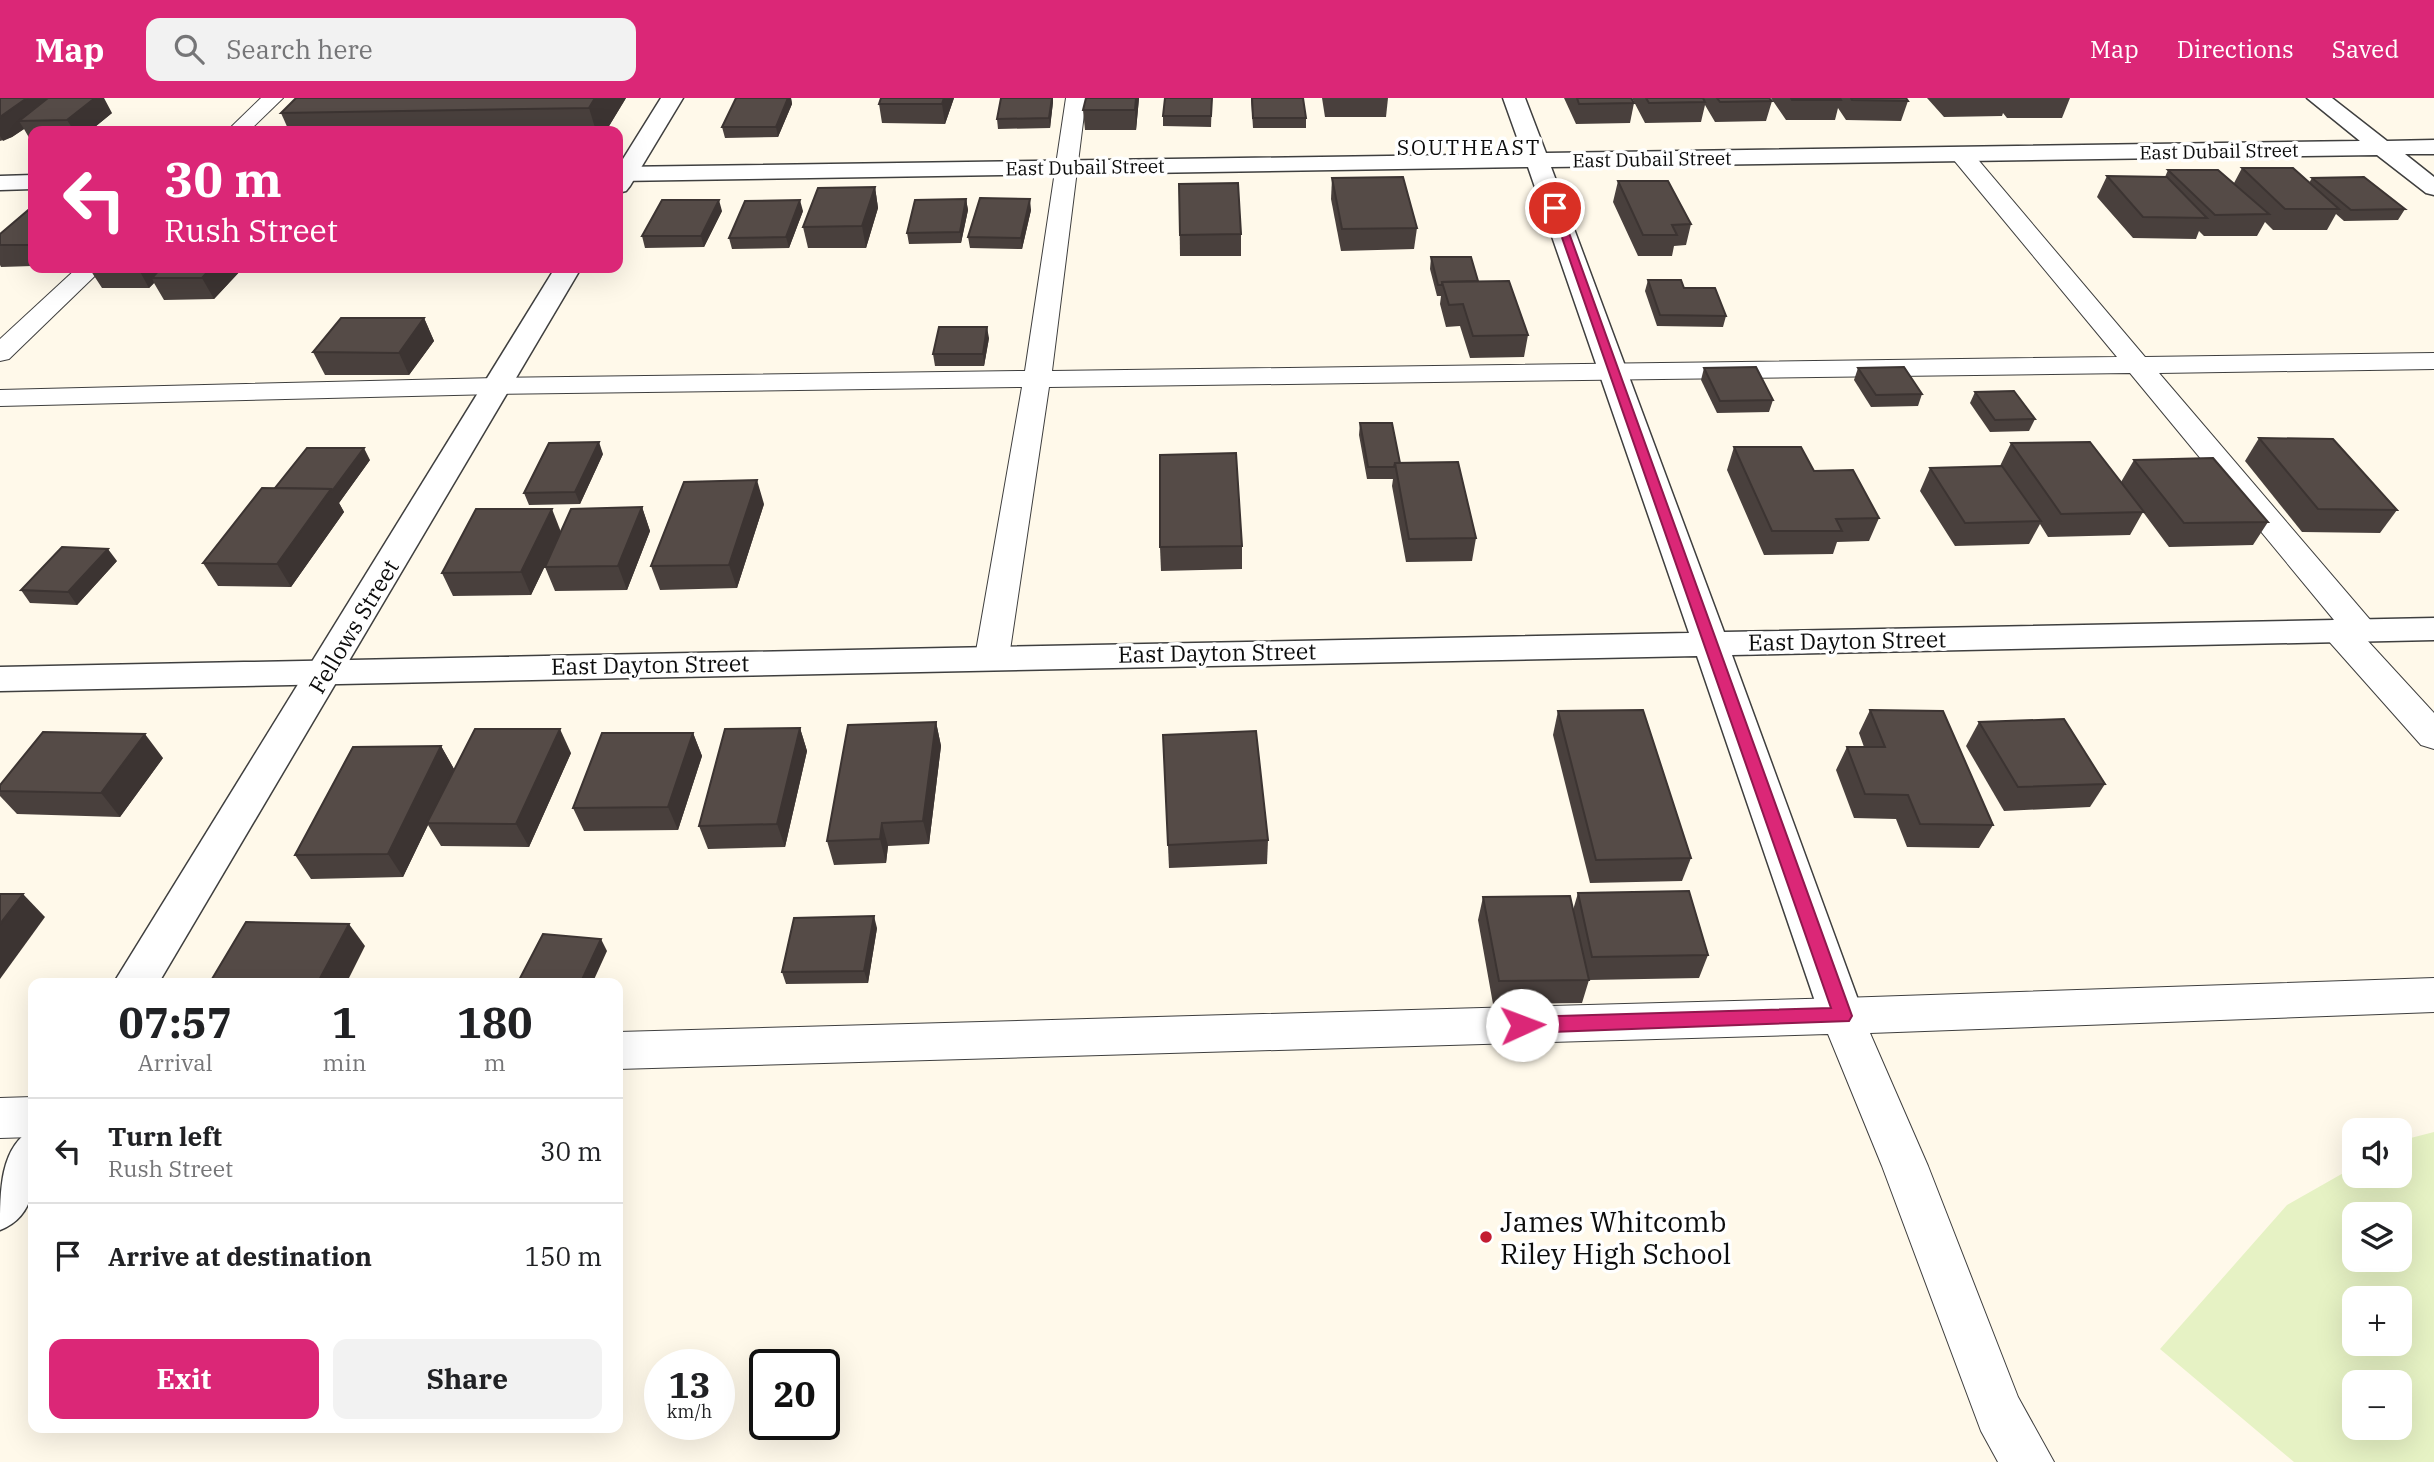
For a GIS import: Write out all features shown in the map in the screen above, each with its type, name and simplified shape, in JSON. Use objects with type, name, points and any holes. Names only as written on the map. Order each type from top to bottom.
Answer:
[{"type":"street","points":[[623,173],[672,98]]},
{"type":"street","points":[[1514,98],[1615,374],[1842,1016]]},
{"type":"street","points":[[2318,98],[2434,188]]},
{"type":"street","name":"East Dubail Street","points":[[623,178],[1066,167],[2434,148]]},
{"type":"street","points":[[0,183],[28,182]]},
{"type":"street","name":"Fellows Street","points":[[139,978],[565,273]]},
{"type":"street","name":"East Dayton Street","points":[[0,679],[2434,629]]},
{"type":"street","points":[[0,1207],[28,1159]]},
{"type":"lane","points":[[242,126],[273,98]]},
{"type":"lane","points":[[992,657],[1037,379],[1076,98]]},
{"type":"lane","points":[[1961,154],[2137,364],[2434,736]]},
{"type":"lane","points":[[0,353],[86,273]]},
{"type":"lane","points":[[0,398],[496,386],[1615,374],[2434,361]]},
{"type":"lane","points":[[623,1051],[1842,1016],[2434,995]]},
{"type":"lane","points":[[1842,1016],[1905,1166],[1999,1413],[2028,1462]]},
{"type":"lane","points":[[0,1118],[28,1117]]},
{"type":"green space","points":[[2434,1132],[2434,1462],[2294,1462],[2160,1349],[2287,1205],[2342,1174],[2342,1188],[2412,1188],[2412,1138]]},
{"type":"building","points":[[0,98],[27,98],[0,117]]},
{"type":"building","points":[[48,98],[95,98],[67,120],[19,121]]},
{"type":"building","points":[[296,98],[595,98],[589,108],[281,113]]},
{"type":"building","points":[[736,98],[788,98],[776,127],[722,127]]},
{"type":"building","points":[[881,98],[944,98],[942,104],[879,104]]},
{"type":"building","points":[[1001,98],[1052,98],[1049,118],[997,119]]},
{"type":"building","points":[[1086,98],[1136,98],[1135,110],[1083,110]]},
{"type":"building","points":[[1165,98],[1212,98],[1211,116],[1163,116]]},
{"type":"building","points":[[1252,98],[1303,98],[1306,118],[1253,118]]},
{"type":"building","points":[[1577,98],[1631,98],[1634,103],[1579,104]]},
{"type":"building","points":[[1646,98],[1703,98],[1705,102],[1649,103]]},
{"type":"building","points":[[1717,98],[1769,98],[1772,101],[1720,102]]},
{"type":"building","points":[[1791,98],[1840,98],[1841,100],[1792,100]]},
{"type":"building","points":[[1851,98],[1906,98],[1908,101],[1852,100]]},
{"type":"building","points":[[2242,168],[2293,168],[2339,209],[2285,209]]},
{"type":"building","points":[[2168,170],[2218,170],[2269,214],[2215,215]]},
{"type":"building","points":[[2107,176],[2167,177],[2207,218],[2143,217]]},
{"type":"building","points":[[1403,177],[1417,228],[1342,229],[1332,178]]},
{"type":"building","points":[[2364,177],[2405,209],[2351,210],[2312,178]]},
{"type":"building","points":[[1618,181],[1668,181],[1691,224],[1672,225],[1677,235],[1643,235]]},
{"type":"building","points":[[1238,183],[1241,234],[1180,235],[1179,184]]},
{"type":"building","points":[[875,187],[862,226],[803,227],[818,188]]},
{"type":"building","points":[[980,198],[1030,199],[1021,238],[968,237]]},
{"type":"building","points":[[966,199],[960,232],[907,233],[915,200]]},
{"type":"building","points":[[662,200],[719,200],[701,236],[642,236]]},
{"type":"building","points":[[800,200],[786,237],[729,238],[745,201]]},
{"type":"building","points":[[28,210],[28,245],[0,245],[0,234]]},
{"type":"building","points":[[1431,257],[1471,257],[1478,281],[1442,282],[1442,285],[1438,285]]},
{"type":"building","points":[[156,273],[206,273],[202,278],[152,278]]},
{"type":"building","points":[[1648,280],[1681,280],[1684,288],[1715,288],[1726,316],[1660,315]]},
{"type":"building","points":[[1509,281],[1528,335],[1473,336],[1463,304],[1449,305],[1442,282]]},
{"type":"building","points":[[341,318],[424,318],[399,353],[313,352]]},
{"type":"building","points":[[939,327],[987,327],[983,354],[933,354]]},
{"type":"building","points":[[1756,367],[1773,400],[1720,401],[1704,368]]},
{"type":"building","points":[[1904,367],[1922,394],[1876,395],[1858,368]]},
{"type":"building","points":[[2014,391],[2035,419],[1995,420],[1975,392]]},
{"type":"building","points":[[1360,423],[1392,423],[1400,463],[1395,463],[1394,467],[1368,467]]},
{"type":"building","points":[[2259,438],[2333,439],[2397,510],[2318,509]]},
{"type":"building","points":[[599,442],[575,492],[524,493],[549,443]]},
{"type":"building","points":[[2090,442],[2144,512],[2061,514],[2011,443]]},
{"type":"building","points":[[1734,447],[1801,447],[1814,471],[1853,470],[1879,518],[1836,519],[1842,531],[1772,531]]},
{"type":"building","points":[[307,448],[364,448],[332,491],[275,488]]},
{"type":"building","points":[[1236,453],[1242,546],[1160,547],[1160,455]]},
{"type":"building","points":[[2213,458],[2268,522],[2184,523],[2134,460]]},
{"type":"building","points":[[1458,462],[1476,538],[1409,539],[1395,463]]},
{"type":"building","points":[[2002,466],[2041,521],[1965,523],[1930,468]]},
{"type":"building","points":[[757,480],[729,565],[651,566],[684,482]]},
{"type":"building","points":[[262,488],[331,489],[277,564],[203,563]]},
{"type":"building","points":[[642,507],[618,566],[545,567],[571,509]]},
{"type":"building","points":[[476,509],[552,509],[521,572],[442,573]]},
{"type":"building","points":[[62,547],[108,549],[68,592],[21,590]]},
{"type":"building","points":[[1643,710],[1691,858],[1596,860],[1558,711]]},
{"type":"building","points":[[1870,710],[1943,711],[1993,825],[1920,824],[1908,795],[1865,794],[1847,747],[1885,747]]},
{"type":"building","points":[[2064,719],[2105,784],[2018,787],[1979,722]]},
{"type":"building","points":[[936,722],[923,821],[882,823],[880,839],[827,841],[848,725]]},
{"type":"building","points":[[800,728],[777,824],[699,826],[725,729]]},
{"type":"building","points":[[475,729],[560,729],[516,824],[427,823]]},
{"type":"building","points":[[1256,731],[1268,840],[1168,845],[1163,735]]},
{"type":"building","points":[[43,732],[145,734],[101,793],[0,791],[0,785]]},
{"type":"building","points":[[602,733],[693,733],[668,807],[573,808]]},
{"type":"building","points":[[441,746],[388,854],[295,855],[353,747]]},
{"type":"building","points":[[1689,891],[1708,955],[1592,957],[1578,893]]},
{"type":"building","points":[[0,894],[23,894],[0,924]]},
{"type":"building","points":[[1570,896],[1589,980],[1499,981],[1483,897]]},
{"type":"building","points":[[874,916],[864,971],[782,972],[794,918]]},
{"type":"building","points":[[246,922],[349,924],[320,978],[213,978]]},
{"type":"building","points":[[543,934],[601,939],[583,978],[520,978]]},
{"type":"place","name":"James Whitcomb Riley High School","points":[[1486,1237]]},
{"type":"district","name":"SOUTHEAST","points":[[1469,147]]},
{"type":"route","points":[[1522,1025],[1842,1016],[1555,208]]}]
